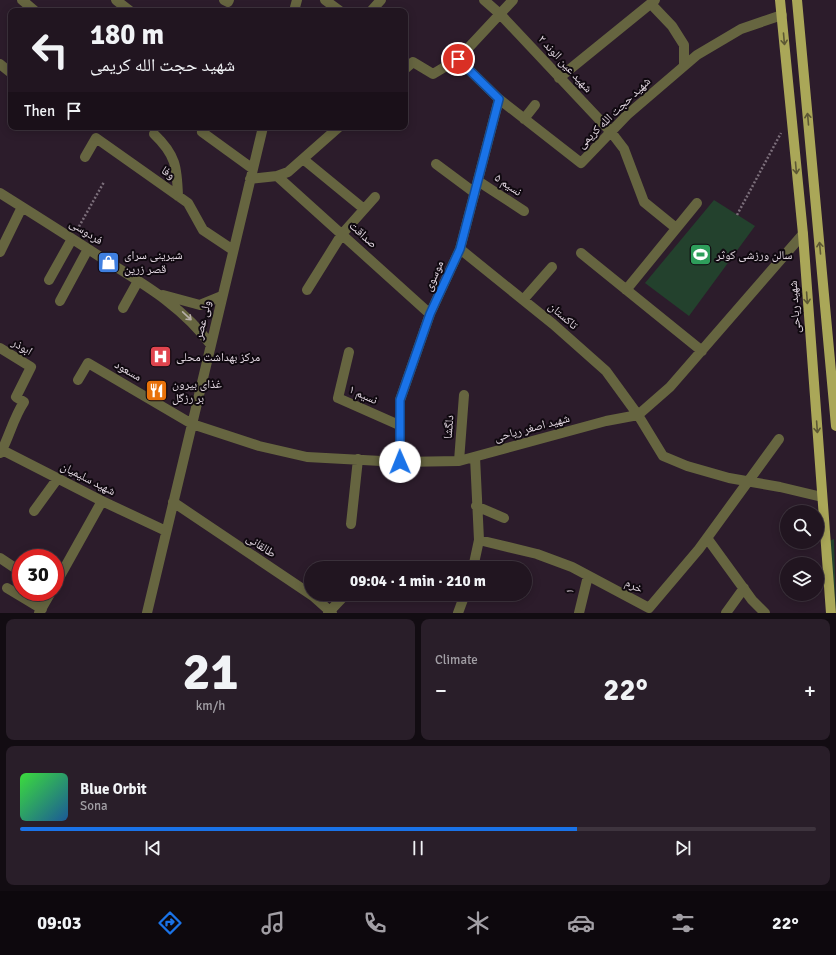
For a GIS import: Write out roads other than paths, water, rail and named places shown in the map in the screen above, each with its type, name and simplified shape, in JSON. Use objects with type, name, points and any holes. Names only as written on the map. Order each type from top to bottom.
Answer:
[{"type":"main road","name":"شهید ریاحی","points":[[780,0],[803,234],[831,613]]},
{"type":"main road","points":[[797,0],[836,426]]},
{"type":"street","points":[[22,0],[31,8]]},
{"type":"street","points":[[116,0],[126,8]]},
{"type":"street","points":[[224,0],[228,2],[229,0]]},
{"type":"street","points":[[325,0],[336,8]]},
{"type":"street","points":[[374,8],[381,0]]},
{"type":"street","name":"شهید عین الوند ۲","points":[[484,0],[500,14],[610,132],[624,149],[644,202],[676,228]]},
{"type":"street","points":[[409,59],[433,74],[458,59],[513,0]]},
{"type":"street","points":[[560,78],[653,2],[672,26],[684,45],[684,66]]},
{"type":"street","name":"شهید حجت الله کریمی","points":[[458,59],[499,99],[581,163],[627,115],[697,55],[741,29],[782,15]]},
{"type":"street","points":[[0,64],[8,71]]},
{"type":"street","name":"موسوی","points":[[400,462],[400,400],[430,314],[460,249],[499,99]]},
{"type":"street","points":[[524,119],[535,105]]},
{"type":"street","points":[[203,130],[202,132],[253,168]]},
{"type":"street","name":"ولی عصر","points":[[147,613],[262,130]]},
{"type":"street","points":[[250,179],[277,176],[288,172],[337,130]]},
{"type":"street","points":[[154,134],[173,157],[178,173],[178,196]]},
{"type":"street","name":"وفا","points":[[85,157],[96,138],[188,203],[203,230],[233,250]]},
{"type":"street","points":[[303,159],[364,209]]},
{"type":"street","points":[[436,164],[475,193]]},
{"type":"street","name":"صداقت","points":[[277,176],[430,314]]},
{"type":"street","name":"نسیم ۵","points":[[478,181],[524,211]]},
{"type":"street","name":"فردوسی","points":[[0,193],[158,294],[184,313],[197,326],[211,344]]},
{"type":"street","points":[[307,290],[342,234],[375,197]]},
{"type":"street","points":[[626,290],[697,203]]},
{"type":"street","points":[[0,252],[22,207]]},
{"type":"street","points":[[638,415],[670,387],[803,234]]},
{"type":"street","points":[[49,280],[72,239]]},
{"type":"street","points":[[60,301],[88,249]]},
{"type":"street","name":"تاکستان","points":[[460,249],[523,300],[606,371],[638,415],[663,456],[687,466],[822,497]]},
{"type":"street","points":[[581,253],[702,351]]},
{"type":"street","points":[[523,300],[552,267]]},
{"type":"street","points":[[123,308],[138,281]]},
{"type":"street","name":"فردوسی","points":[[158,294],[200,305],[222,296]]},
{"type":"street","name":"ابوذر","points":[[0,348],[31,367],[16,397],[24,402],[15,415],[10,432],[1,451]]},
{"type":"street","name":"نسیم ۱","points":[[349,352],[338,398],[399,425]]},
{"type":"street","name":"مسعود","points":[[78,380],[88,363],[192,424]]},
{"type":"street","name":"دلگشا","points":[[459,461],[464,395]]},
{"type":"street","name":"شهید اصغر ریاحی","points":[[192,424],[259,446],[307,457],[400,462],[459,461],[606,421],[638,415]]},
{"type":"street","name":"خرم","points":[[479,540],[536,554],[572,567],[649,608],[708,538],[779,439]]},
{"type":"street","name":"شهید سلیمیان","points":[[1,451],[166,531]]},
{"type":"street","points":[[474,561],[479,540],[476,506],[475,457]]},
{"type":"street","points":[[351,524],[358,459]]},
{"type":"street","points":[[34,511],[58,478]]},
{"type":"street","points":[[64,569],[102,501]]},
{"type":"street","name":"طالقانی","points":[[173,502],[313,596],[330,612]]},
{"type":"street","points":[[476,506],[504,518]]},
{"type":"street","points":[[708,538],[744,588],[765,613]]},
{"type":"street","points":[[0,558],[12,566]]},
{"type":"street","name":"۱","points":[[579,613],[588,576]]},
{"type":"street","points":[[7,588],[40,611],[46,601]]},
{"type":"street","points":[[726,613],[744,588]]},
{"type":"street","points":[[330,612],[340,601]]},
{"type":"street","points":[[458,613],[462,601]]},
{"type":"place","name":"سالن ورزشی کوثر","points":[[701,255]]},
{"type":"place","name":"شیرینی سرای قصر زرین","points":[[109,262]]},
{"type":"place","name":"مرکز بهداشت محلی","points":[[161,357]]},
{"type":"place","name":"غذای بیرون بر رزگل","points":[[156,391]]}]
